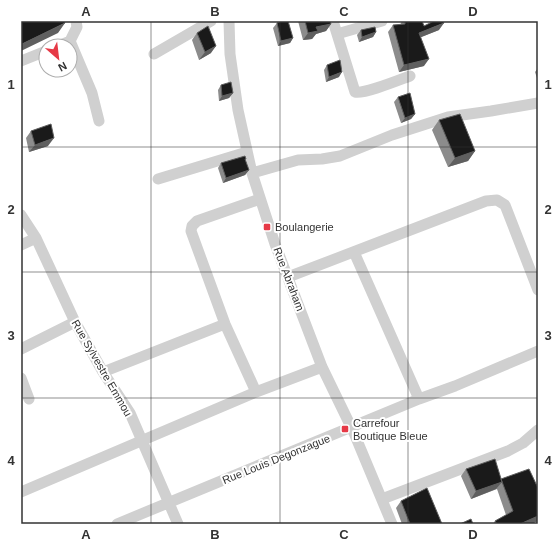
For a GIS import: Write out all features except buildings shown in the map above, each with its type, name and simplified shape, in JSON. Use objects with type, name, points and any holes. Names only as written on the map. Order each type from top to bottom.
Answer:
[{"type":"street","points":[[72,38],[77,27],[76,21]]},
{"type":"street","points":[[154,54],[211,21]]},
{"type":"street","name":"Rue Abraham","points":[[229,21],[230,54],[235,91],[247,152],[260,199],[322,367],[351,428],[392,524]]},
{"type":"street","points":[[333,21],[355,92],[358,93],[370,90],[410,76]]},
{"type":"street","points":[[337,34],[382,21]]},
{"type":"street","points":[[21,61],[38,54]]},
{"type":"street","points":[[78,59],[96,105],[99,121]]},
{"type":"street","points":[[252,172],[298,160],[322,159],[340,156],[392,135],[448,117],[538,103]]},
{"type":"street","points":[[158,179],[247,152]]},
{"type":"street","points":[[256,392],[225,324],[191,231],[192,226],[197,221],[260,199]]},
{"type":"street","points":[[288,277],[486,201],[497,200],[505,205],[538,290]]},
{"type":"street","name":"Rue Sylvestre Emmou","points":[[21,215],[36,238],[75,322],[103,372],[130,413],[178,524]]},
{"type":"street","points":[[21,245],[36,238]]},
{"type":"street","points":[[354,252],[419,399]]},
{"type":"street","points":[[21,349],[75,322]]},
{"type":"street","points":[[103,372],[225,324]]},
{"type":"street","name":"Rue Louis Degonzague","points":[[117,524],[538,351]]},
{"type":"street","points":[[21,492],[256,392],[322,367]]},
{"type":"street","points":[[21,378],[29,399]]},
{"type":"street","points":[[382,499],[508,451],[523,443],[538,430]]},
{"type":"place","name":"Boulangerie","points":[[267,227]]},
{"type":"place","name":"Carrefour Boutique Bleue","points":[[345,429]]}]
